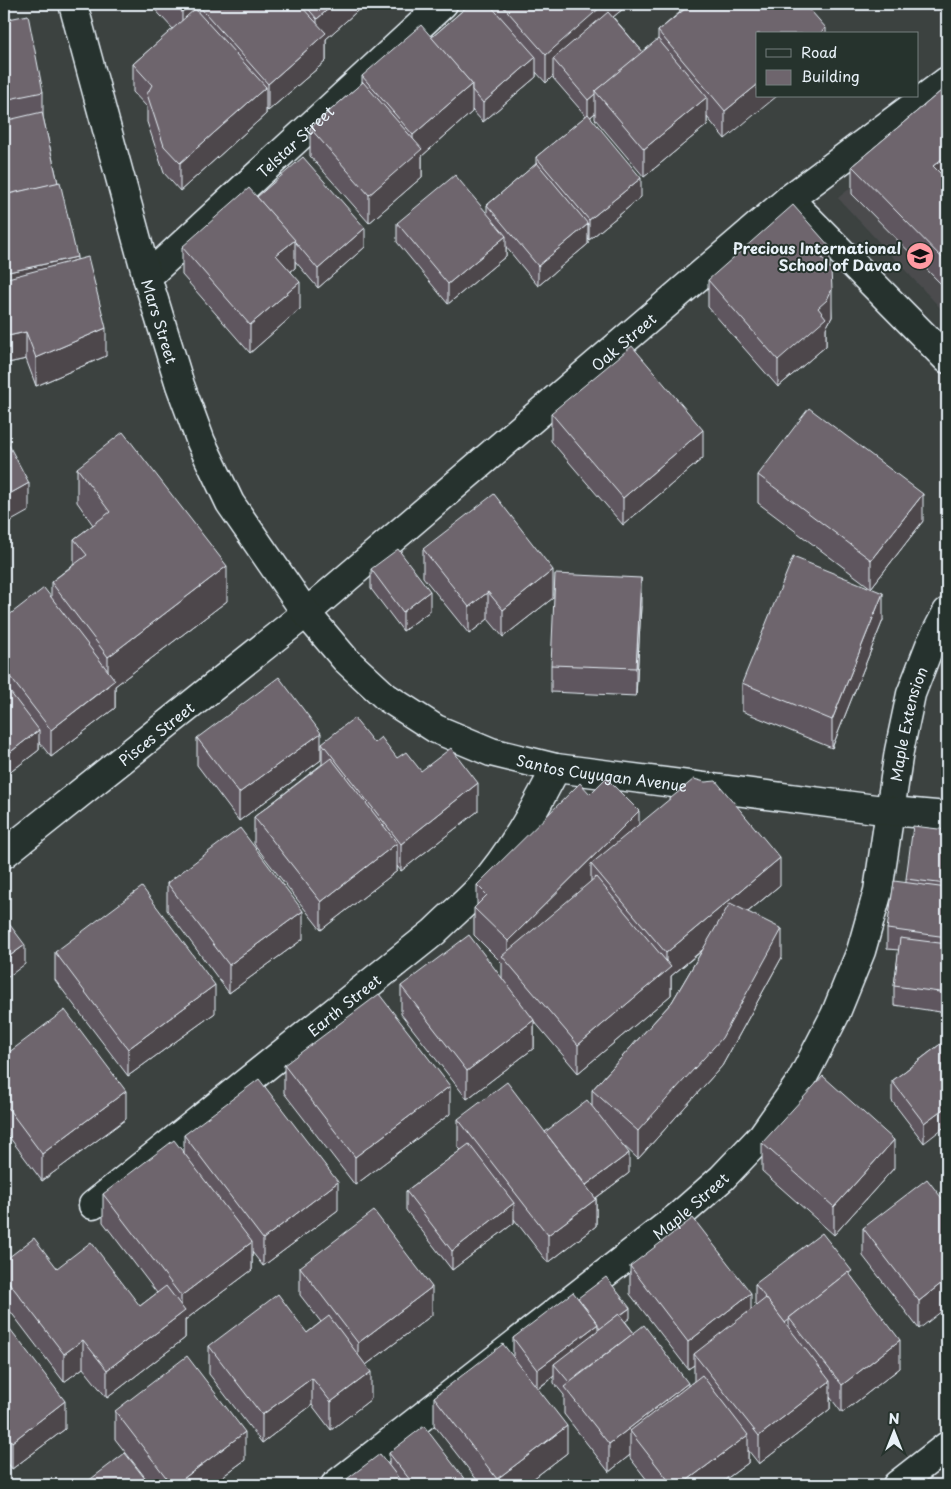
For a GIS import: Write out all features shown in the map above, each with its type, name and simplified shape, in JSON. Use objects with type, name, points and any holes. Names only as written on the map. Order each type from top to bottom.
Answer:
[{"type":"street","name":"Mars Street","points":[[73,4],[147,277],[180,385],[205,451],[230,503],[306,612]]},
{"type":"street","name":"Telstar Street","points":[[147,277],[443,4]]},
{"type":"street","name":"Oak Street","points":[[306,612],[789,199],[947,81]]},
{"type":"street","points":[[789,199],[947,359]]},
{"type":"street","name":"Santos Cuyugan Avenue","points":[[306,612],[345,659],[386,696],[436,729],[490,752],[556,768],[891,811],[947,816]]},
{"type":"street","name":"Pisces Street","points":[[4,854],[306,612]]},
{"type":"street","name":"Maple Extension","points":[[891,811],[899,751],[912,694],[930,645],[947,612]]},
{"type":"street","name":"Earth Street","points":[[93,1205],[440,926],[479,889],[512,846],[533,812],[556,768]]},
{"type":"street","name":"Maple Street","points":[[335,1485],[680,1215],[722,1178],[762,1136],[801,1081],[835,1015],[861,951],[878,891],[891,811]]},
{"type":"street","points":[[897,1485],[947,1446]]},
{"type":"shaded area","name":"Precious International School of Davao","points":[[947,111],[947,315],[838,198]]},
{"type":"building","points":[[5,4],[7,12],[4,12]]},
{"type":"building","points":[[175,4],[191,4],[182,12]]},
{"type":"building","points":[[299,4],[326,33],[268,84],[198,5]]},
{"type":"building","points":[[304,4],[334,4],[317,19]]},
{"type":"building","points":[[470,4],[489,4],[536,57],[483,103],[472,90],[472,84],[431,38]]},
{"type":"building","points":[[501,4],[601,4],[602,6],[546,55]]},
{"type":"building","points":[[691,4],[805,4],[826,28],[821,32],[756,32],[756,86],[725,111],[658,31]]},
{"type":"building","points":[[195,9],[266,87],[180,163],[164,146],[147,94],[152,85],[133,64]]},
{"type":"building","points":[[608,12],[643,52],[595,91],[595,94],[588,100],[553,59]]},
{"type":"building","points":[[28,15],[43,92],[4,100],[4,20]]},
{"type":"building","points":[[421,25],[472,84],[413,135],[362,76]]},
{"type":"building","points":[[658,39],[707,97],[644,149],[595,91]]},
{"type":"building","points":[[363,82],[422,149],[369,195],[310,128]]},
{"type":"building","points":[[947,86],[947,155],[933,166],[947,180],[947,263],[852,166]]},
{"type":"building","points":[[42,112],[58,183],[4,195],[4,121]]},
{"type":"building","points":[[588,114],[641,178],[589,220],[536,157]]},
{"type":"building","points":[[303,157],[365,228],[318,269],[257,197]]},
{"type":"building","points":[[537,163],[588,224],[538,266],[487,205]]},
{"type":"building","points":[[455,175],[506,236],[448,284],[397,223]]},
{"type":"building","points":[[60,182],[77,257],[4,273],[4,195]]},
{"type":"building","points":[[249,188],[295,240],[276,255],[300,282],[250,325],[182,247]]},
{"type":"building","points":[[793,205],[830,247],[820,255],[831,270],[832,289],[827,300],[818,308],[826,318],[778,360],[708,280]]},
{"type":"building","points":[[88,257],[106,328],[36,358],[26,332],[8,336],[4,319],[4,279]]},
{"type":"building","points":[[632,346],[703,430],[623,498],[551,413]]},
{"type":"building","points":[[809,408],[923,494],[871,560],[758,475]]},
{"type":"building","points":[[123,432],[227,566],[108,657],[51,582],[87,555],[74,539],[110,512],[77,468]]},
{"type":"building","points":[[4,436],[29,483],[4,497]]},
{"type":"building","points":[[494,494],[553,570],[503,610],[488,592],[469,607],[423,549]]},
{"type":"building","points":[[398,549],[430,591],[403,612],[371,569]]},
{"type":"building","points":[[793,557],[883,593],[832,720],[742,683]]},
{"type":"building","points":[[555,574],[641,578],[636,668],[551,665]]},
{"type":"building","points":[[44,588],[115,680],[51,730],[4,669],[4,619]]},
{"type":"building","points":[[279,677],[321,733],[239,793],[197,738]]},
{"type":"building","points":[[4,684],[39,730],[4,757]]},
{"type":"building","points":[[354,718],[374,743],[381,737],[397,758],[406,752],[421,771],[451,748],[478,783],[401,844],[322,743]]},
{"type":"building","points":[[331,758],[397,843],[321,902],[254,817]]},
{"type":"building","points":[[606,778],[639,811],[508,941],[474,908],[487,895],[477,885],[580,783],[590,794]]},
{"type":"building","points":[[694,779],[705,782],[716,781],[780,858],[666,953],[591,864]]},
{"type":"building","points":[[913,826],[947,830],[946,884],[906,879]]},
{"type":"building","points":[[240,828],[303,911],[229,965],[167,883]]},
{"type":"building","points":[[596,877],[671,967],[578,1045],[502,956]]},
{"type":"building","points":[[894,881],[947,888],[947,937],[887,929]]},
{"type":"building","points":[[142,887],[215,985],[128,1049],[55,952]]},
{"type":"building","points":[[730,903],[782,929],[722,1038],[638,1131],[592,1090],[672,1002]]},
{"type":"building","points":[[4,917],[25,945],[4,960]]},
{"type":"building","points":[[469,935],[534,1020],[467,1071],[401,986]]},
{"type":"building","points":[[900,938],[947,944],[947,993],[894,986]]},
{"type":"building","points":[[379,994],[450,1086],[355,1157],[284,1065]]},
{"type":"building","points":[[65,1010],[126,1091],[42,1154],[4,1103],[4,1056]]},
{"type":"building","points":[[947,1039],[947,1106],[924,1123],[892,1081]]},
{"type":"building","points":[[823,1076],[894,1140],[834,1207],[762,1143]]},
{"type":"building","points":[[259,1079],[338,1182],[263,1239],[184,1135]]},
{"type":"building","points":[[507,1082],[596,1199],[548,1235],[458,1119]]},
{"type":"building","points":[[587,1100],[629,1153],[586,1185],[545,1132]]},
{"type":"building","points":[[174,1140],[252,1242],[181,1296],[103,1194]]},
{"type":"building","points":[[469,1144],[514,1203],[452,1251],[406,1191]]},
{"type":"building","points":[[927,1179],[947,1205],[947,1279],[919,1301],[863,1228]]},
{"type":"building","points":[[374,1211],[432,1287],[358,1343],[300,1267]]},
{"type":"building","points":[[693,1218],[751,1293],[688,1342],[630,1266]]},
{"type":"building","points":[[822,1233],[852,1271],[848,1272],[785,1323],[755,1284]]},
{"type":"building","points":[[34,1238],[57,1268],[91,1242],[140,1306],[166,1286],[185,1311],[107,1370],[83,1340],[64,1354],[4,1276],[4,1261]]},
{"type":"building","points":[[848,1272],[900,1340],[842,1385],[789,1318]]},
{"type":"building","points":[[606,1277],[630,1308],[600,1329],[578,1298]]},
{"type":"building","points":[[573,1292],[598,1324],[537,1370],[513,1338]]},
{"type":"building","points":[[278,1294],[307,1333],[329,1316],[371,1372],[331,1402],[312,1378],[262,1415],[209,1346]]},
{"type":"building","points":[[766,1298],[830,1381],[759,1436],[694,1354]]},
{"type":"building","points":[[619,1314],[634,1333],[569,1382],[554,1364]]},
{"type":"building","points":[[4,1321],[65,1401],[12,1442],[4,1430]]},
{"type":"building","points":[[644,1325],[688,1383],[609,1444],[564,1387]]},
{"type":"building","points":[[503,1344],[567,1426],[497,1479],[434,1397]]},
{"type":"building","points":[[187,1356],[245,1432],[175,1485],[172,1485],[115,1411]]},
{"type":"building","points":[[702,1375],[748,1435],[681,1485],[672,1485],[630,1431]]},
{"type":"building","points":[[424,1426],[469,1485],[403,1485],[410,1480],[389,1453]]},
{"type":"building","points":[[125,1453],[150,1485],[83,1485]]},
{"type":"building","points":[[380,1454],[404,1485],[339,1485]]},
{"type":"place","name":"Precious International School of Davao","points":[[920,256]]}]
